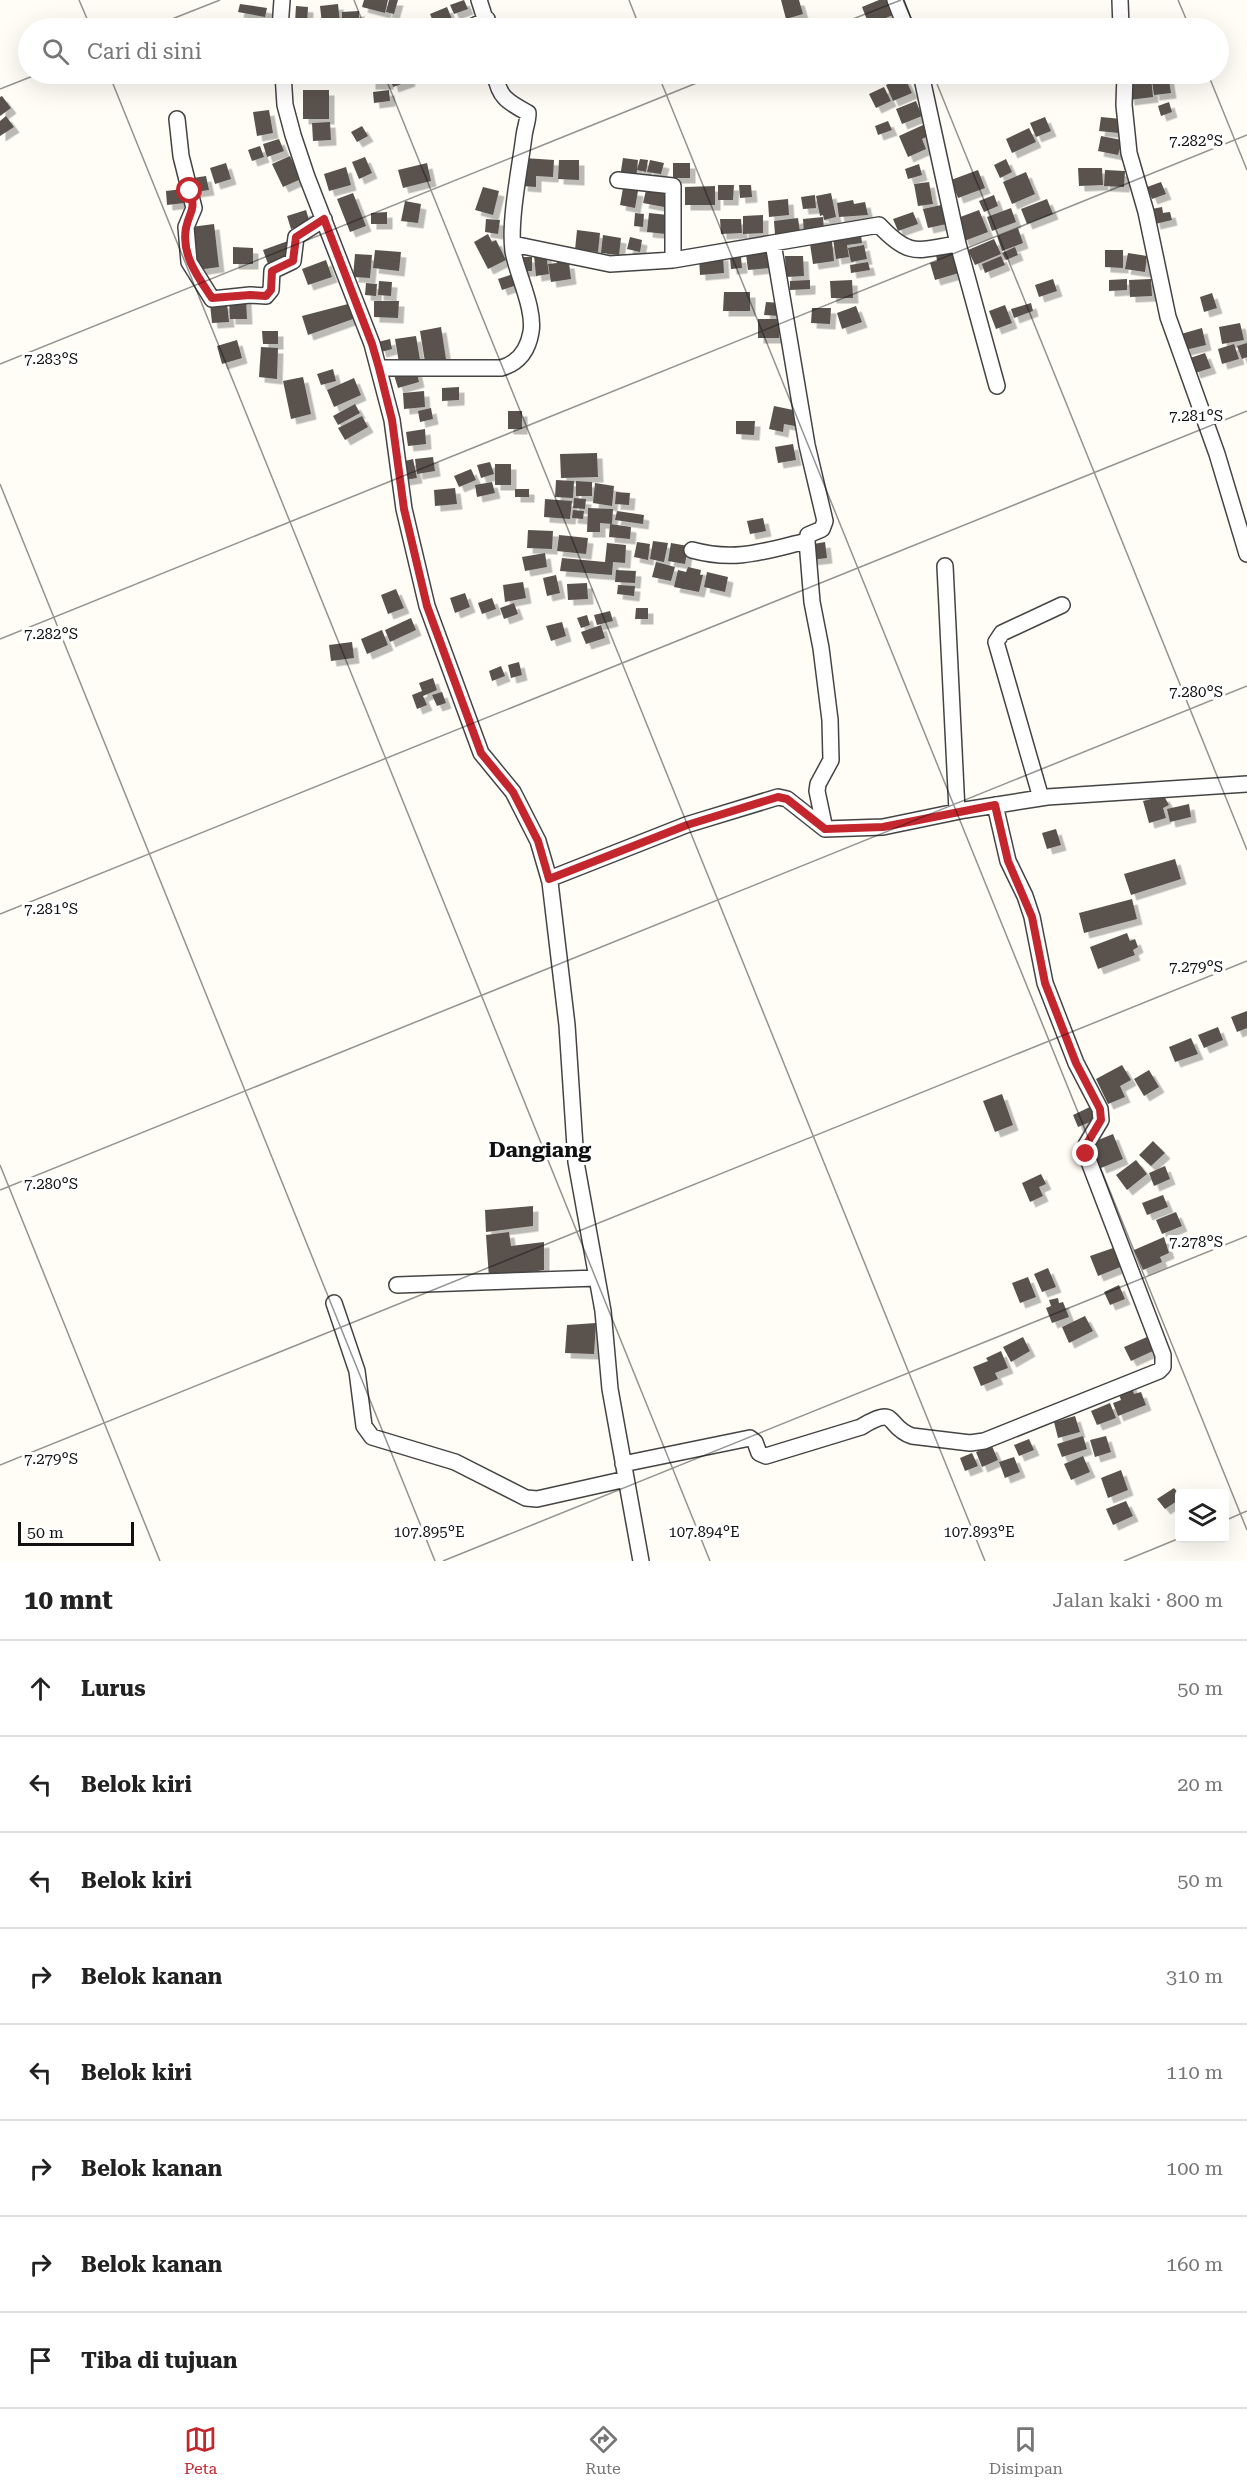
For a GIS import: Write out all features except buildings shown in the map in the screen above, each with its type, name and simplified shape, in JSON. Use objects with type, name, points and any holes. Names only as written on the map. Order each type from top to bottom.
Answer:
[{"type":"street","points":[[281,18],[282,0]]},
{"type":"street","points":[[479,0],[485,18]]},
{"type":"street","points":[[895,0],[902,18]]},
{"type":"street","points":[[1120,0],[1121,18]]},
{"type":"street","points":[[284,84],[285,105],[290,125],[307,177],[372,344],[379,368],[392,420],[404,509],[427,606],[481,753],[513,792],[538,841],[549,879],[567,1025],[576,1162],[597,1278],[610,1389],[640,1561]]},
{"type":"street","points":[[379,368],[501,368],[512,364],[521,356],[529,343],[532,328],[516,266],[513,244],[528,113],[506,101],[499,84]]},
{"type":"street","points":[[923,84],[958,244],[997,386]]},
{"type":"street","points":[[1125,84],[1124,105],[1129,153],[1146,212],[1168,317],[1217,454],[1247,554]]},
{"type":"street","points":[[177,119],[181,156],[194,208],[186,227],[189,262],[212,298],[266,296],[271,290],[272,271],[293,261],[296,237],[324,219]]},
{"type":"street","points":[[618,180],[673,186],[673,260]]},
{"type":"street","points":[[513,244],[599,263],[673,260],[879,225],[902,247],[916,251],[958,244]]},
{"type":"street","points":[[773,243],[789,352],[825,521],[822,529],[808,536],[807,541],[812,602],[821,648],[830,720],[831,760],[818,784],[817,791],[825,829]]},
{"type":"street","points":[[692,550],[727,557],[807,541]]},
{"type":"street","points":[[945,566],[957,811]]},
{"type":"street","points":[[1041,798],[996,642],[1002,633],[1062,605]]},
{"type":"street","points":[[549,879],[687,825],[778,797],[787,799],[825,829],[883,827],[957,811],[1041,798],[1247,784]]},
{"type":"street","points":[[334,1303],[357,1371],[364,1426],[372,1437],[469,1467],[526,1498],[537,1499],[624,1472],[750,1438],[755,1442],[759,1453],[766,1456],[861,1427],[873,1419],[885,1417],[891,1418],[908,1435],[970,1443],[984,1441],[1149,1376],[1163,1367],[1163,1355],[1086,1154],[1086,1145],[1101,1120],[1100,1109],[1076,1063],[1045,983],[1032,917],[1008,861],[995,805]]},
{"type":"street","points":[[397,1285],[597,1278]]},
{"type":"district","name":"Dangiang","points":[[540,1150]]},
{"type":"route","points":[[190,191],[194,208],[186,227],[189,262],[212,298],[269,294],[272,271],[293,261],[296,237],[324,219],[379,368],[392,420],[404,509],[427,606],[481,753],[513,792],[538,841],[549,879],[687,825],[778,797],[787,799],[825,829],[883,827],[995,805],[1008,861],[1015,880],[1025,896],[1032,917],[1045,983],[1076,1063],[1100,1109],[1101,1120],[1086,1145],[1086,1154]]}]
